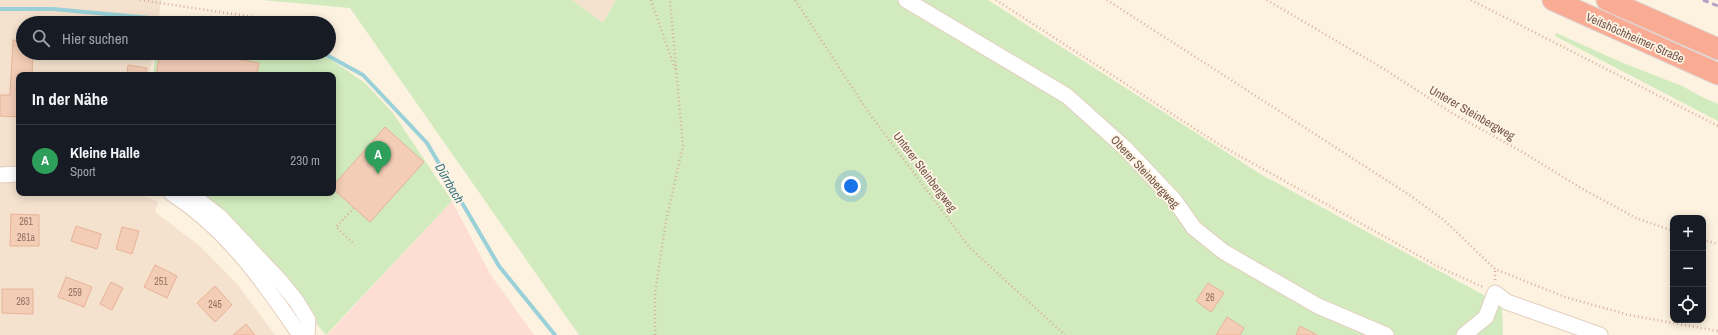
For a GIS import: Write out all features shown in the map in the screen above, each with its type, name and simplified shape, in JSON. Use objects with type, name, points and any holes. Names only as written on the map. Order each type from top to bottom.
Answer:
[{"type":"highway","name":"Veitshöchheimer Straße","points":[[1553,0],[1718,74]]},
{"type":"highway","name":"Veitshöchheimer Straße","points":[[1607,0],[1718,49]]},
{"type":"street","name":"Oberer Steinbergweg","points":[[906,0],[978,45],[1067,96],[1125,148],[1175,201],[1194,228],[1224,252],[1318,306],[1386,335]]},
{"type":"street","points":[[0,175],[16,174]]},
{"type":"street","points":[[176,196],[184,201],[242,255],[272,293],[300,335]]},
{"type":"street","points":[[194,196],[220,217],[282,283],[297,302],[308,320],[307,335]]},
{"type":"street","points":[[1464,335],[1486,317],[1495,293],[1507,302],[1600,335]]},
{"type":"path","points":[[140,0],[247,16]]},
{"type":"path","points":[[651,0],[677,75]]},
{"type":"path","points":[[655,335],[655,293],[664,229],[683,146],[670,0]]},
{"type":"path","name":"Unterer Steinbergweg","points":[[795,0],[869,112],[970,248],[1065,335]]},
{"type":"path","points":[[996,0],[1220,145],[1439,267],[1495,293]]},
{"type":"path","points":[[1107,0],[1411,196],[1445,221],[1495,269],[1565,297],[1600,307],[1629,315],[1718,331]]},
{"type":"path","name":"Unterer Steinbergweg","points":[[1268,0],[1384,69],[1452,113],[1524,153],[1581,188],[1636,218],[1670,229]]},
{"type":"path","points":[[1471,0],[1718,126]]},
{"type":"path","points":[[354,208],[336,227],[354,245]]},
{"type":"path","points":[[1706,241],[1718,244]]},
{"type":"shaded area","points":[[0,0],[161,0],[159,16],[16,16],[16,60],[152,60],[150,72],[16,72],[16,196],[145,196],[158,202],[155,212],[201,247],[237,284],[275,335],[0,335]]},
{"type":"shaded area","points":[[572,0],[616,0],[603,23]]},
{"type":"shaded area","points":[[452,201],[490,274],[534,335],[327,335]]},
{"type":"green space","points":[[262,0],[572,0],[603,23],[616,0],[988,0],[1262,175],[1502,305],[1503,335],[579,335],[350,8]]},
{"type":"green space","points":[[1556,33],[1623,63],[1682,86],[1718,104],[1718,121],[1555,36]]},
{"type":"green space","points":[[155,60],[331,60],[365,83],[393,113],[452,201],[326,335],[262,259],[195,196],[336,196],[336,72],[153,72]]},
{"type":"building","points":[[13,40],[16,40],[16,60],[33,60],[32,72],[16,72],[16,117],[0,116],[0,95],[10,95]]},
{"type":"building","points":[[159,60],[242,60],[259,63],[257,72],[157,72]]},
{"type":"building","points":[[128,65],[147,68],[146,72],[127,72]]},
{"type":"building","points":[[385,127],[424,162],[370,222],[336,192],[336,183]]},
{"type":"building","points":[[11,214],[39,215],[39,246],[10,246]]},
{"type":"building","points":[[76,226],[101,234],[97,249],[71,241]]},
{"type":"building","points":[[122,227],[139,231],[132,254],[116,249]]},
{"type":"building","points":[[155,265],[177,276],[167,298],[144,287]]},
{"type":"building","points":[[66,277],[92,287],[84,307],[58,297]]},
{"type":"building","points":[[111,282],[123,288],[112,310],[100,304]]},
{"type":"building","points":[[1208,283],[1224,293],[1211,312],[1196,301]]},
{"type":"building","points":[[215,286],[232,305],[215,322],[197,303]]},
{"type":"building","points":[[2,289],[33,289],[33,314],[2,313]]},
{"type":"building","points":[[1227,317],[1244,328],[1240,335],[1216,335]]},
{"type":"building","points":[[246,324],[255,335],[233,335]]},
{"type":"building","points":[[1300,326],[1317,335],[1296,335]]},
{"type":"waterway","name":"Dürrbach","points":[[0,9],[53,9],[129,16]]},
{"type":"waterway","name":"Dürrbach","points":[[336,60],[363,75],[427,143],[499,266],[555,335]]},
{"type":"railway","points":[[1703,0],[1718,6]]},
{"type":"place","name":"Kleine Halle","points":[[378,174]]}]
